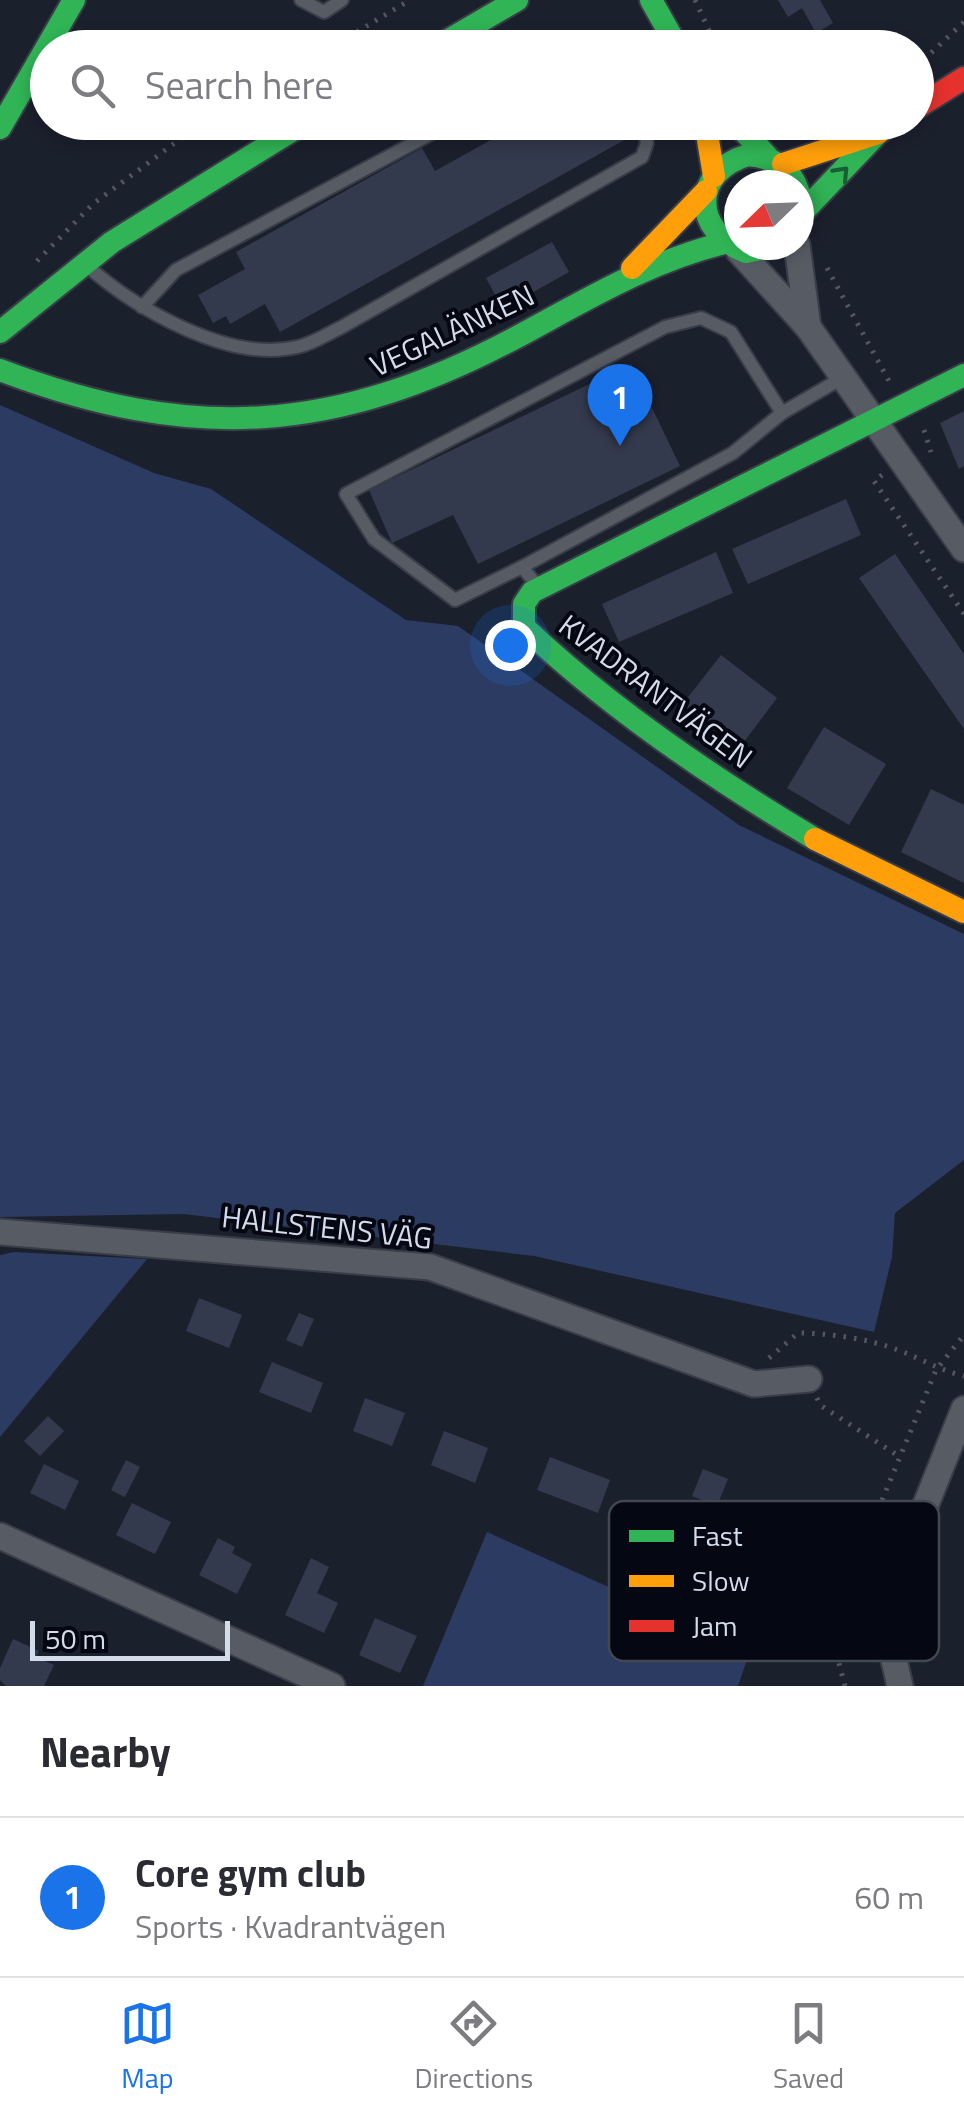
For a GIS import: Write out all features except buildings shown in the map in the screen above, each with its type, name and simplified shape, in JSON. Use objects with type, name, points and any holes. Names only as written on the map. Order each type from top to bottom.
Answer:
[{"type":"main road","points":[[57,30],[74,0]]},
{"type":"main road","points":[[466,30],[517,0]]},
{"type":"main road","points":[[650,0],[668,30]]},
{"type":"main road","points":[[0,128],[30,76]]},
{"type":"main road","points":[[934,97],[964,78]]},
{"type":"main road","points":[[0,332],[84,264],[275,140]]},
{"type":"main road","points":[[706,140],[710,225],[724,239]]},
{"type":"main road","points":[[754,140],[787,170]]},
{"type":"main road","points":[[710,184],[733,159],[775,160],[844,140]]},
{"type":"main road","points":[[814,204],[875,140]]},
{"type":"main road","name":"VEGALÄNKEN","points":[[628,272],[710,184]]},
{"type":"main road","name":"VEGALÄNKEN","points":[[0,370],[99,406],[161,418],[264,421],[315,415],[415,388],[516,337],[628,272],[724,249]]},
{"type":"main road","name":"KVADRANTVÄGEN","points":[[964,375],[540,588],[524,604],[524,627],[560,659],[773,814],[876,871],[964,912]]},
{"type":"street","points":[[744,260],[808,327],[964,549]]},
{"type":"street","points":[[799,260],[808,327]]},
{"type":"street","name":"HALLSTENS VÄG","points":[[0,1232],[430,1267],[754,1384],[809,1379]]},
{"type":"street","points":[[927,1501],[964,1409]]},
{"type":"street","points":[[0,1536],[332,1686]]},
{"type":"street","points":[[894,1661],[900,1686]]},
{"type":"lane","points":[[301,0],[324,12],[342,0]]},
{"type":"lane","points":[[142,307],[176,270],[420,140]]},
{"type":"lane","points":[[84,264],[120,295],[202,335],[256,348],[297,347],[340,328],[642,156],[646,140]]},
{"type":"lane","points":[[782,414],[731,332],[701,318],[665,327],[346,494],[374,539],[455,600],[733,453],[782,414],[842,378]]},
{"type":"lane","points":[[522,567],[540,588]]},
{"type":"path","points":[[360,30],[410,0]]},
{"type":"path","points":[[694,0],[708,30]]},
{"type":"path","points":[[934,50],[964,22]]},
{"type":"path","points":[[32,266],[93,204],[179,140]]},
{"type":"path","points":[[823,259],[881,372],[892,384],[909,381],[928,421],[923,433],[937,461]]},
{"type":"path","points":[[766,1362],[798,1333],[814,1333],[896,1349],[936,1370],[964,1376]]},
{"type":"path","points":[[882,1501],[936,1370],[964,1335]]},
{"type":"path","points":[[809,1379],[820,1405],[900,1457]]},
{"type":"path","points":[[838,1661],[845,1686]]},
{"type":"shaded area","points":[[0,405],[154,473],[211,489],[406,620],[458,626],[739,825],[964,934],[964,1160],[895,1213],[892,1257],[874,1332],[534,1256],[184,1214],[0,1217]]},
{"type":"shaded area","points":[[14,1252],[147,1259],[0,1437],[0,1255]]},
{"type":"shaded area","points":[[487,1532],[609,1587],[609,1661],[747,1661],[738,1686],[423,1686]]},
{"type":"traffic: fast","points":[[57,30],[74,0]]},
{"type":"traffic: fast","points":[[466,30],[517,0]]},
{"type":"traffic: fast","points":[[651,0],[668,30]]},
{"type":"traffic: fast","points":[[0,128],[30,76]]},
{"type":"traffic: fast","points":[[0,332],[112,242],[277,140]]},
{"type":"traffic: fast","points":[[752,140],[767,156]]},
{"type":"traffic: fast","points":[[814,200],[871,140]]},
{"type":"traffic: fast","points":[[724,239],[708,217],[705,202],[716,174],[748,155],[762,157],[786,170]]},
{"type":"traffic: fast","points":[[0,370],[70,394],[136,409],[200,417],[262,417],[324,409],[386,393],[450,369],[643,271],[724,243]]},
{"type":"traffic: fast","points":[[815,839],[701,767],[591,685],[524,627],[524,604],[532,592],[964,375]]},
{"type":"traffic: slow","points":[[708,140],[714,176]]},
{"type":"traffic: slow","points":[[783,164],[857,140]]},
{"type":"traffic: slow","points":[[632,268],[706,191]]},
{"type":"traffic: slow","points":[[815,839],[964,912]]},
{"type":"traffic: jam","points":[[934,97],[964,78]]},
{"type":"place","name":"Core gym club","points":[[620,446]]}]
